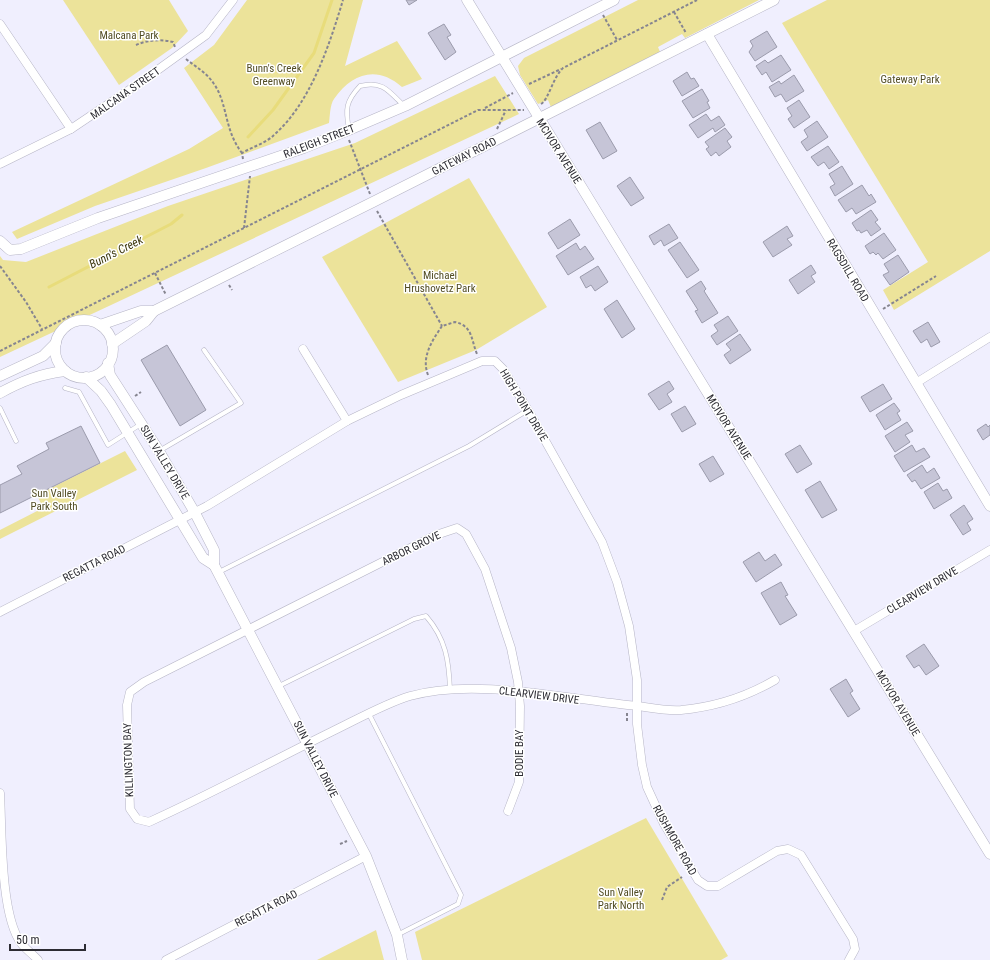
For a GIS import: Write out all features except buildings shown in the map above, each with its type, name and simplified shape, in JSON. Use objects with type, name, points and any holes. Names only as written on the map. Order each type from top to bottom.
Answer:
[{"type":"street","name":"MALCANA STREET","points":[[0,164],[71,129],[180,55],[206,35],[233,0]]},
{"type":"street","name":"MCIVOR AVENUE","points":[[467,0],[990,854]]},
{"type":"street","name":"GATEWAY ROAD","points":[[112,344],[146,321],[154,311],[774,0]]},
{"type":"street","name":"RALEIGH STREET","points":[[0,241],[10,250],[21,250],[98,218],[245,163],[347,131],[405,106],[611,1]]},
{"type":"street","points":[[0,24],[71,129]]},
{"type":"street","name":"RAGSDILL ROAD","points":[[707,34],[990,506]]},
{"type":"street","name":"GATEWAY ROAD","points":[[100,325],[141,311],[154,311]]},
{"type":"street","points":[[0,376],[44,356],[56,343],[63,329],[69,324],[85,320],[100,325],[108,333],[112,344],[111,357],[99,373],[86,377],[75,376],[65,371],[56,358],[56,343]]},
{"type":"street","points":[[916,383],[990,337]]},
{"type":"street","points":[[303,349],[347,421]]},
{"type":"street","name":"HIGH POINT DRIVE","points":[[188,516],[347,421],[431,382],[480,362],[495,361],[503,369],[528,410],[602,542],[617,582],[629,626],[637,680],[637,706]]},
{"type":"street","name":"SUN VALLEY DRIVE","points":[[108,363],[110,375],[159,451],[188,516],[203,558],[216,568]]},
{"type":"street","points":[[0,393],[44,373],[65,371]]},
{"type":"street","name":"SUN VALLEY DRIVE","points":[[86,377],[101,391],[128,432],[214,550],[216,568],[279,686],[366,856],[397,935],[402,960]]},
{"type":"street","name":"REGATTA ROAD","points":[[0,612],[188,516]]},
{"type":"street","name":"ARBOR GROVE","points":[[249,629],[436,535],[457,528],[466,534],[485,569],[511,648],[518,692]]},
{"type":"street","name":"CLEARVIEW DRIVE","points":[[854,631],[990,550]]},
{"type":"street","name":"KILLINGTON BAY","points":[[249,629],[144,682],[130,692],[127,705],[130,809],[137,819],[149,822],[308,744]]},
{"type":"street","name":"CLEARVIEW DRIVE","points":[[308,744],[409,696],[450,690],[494,690],[518,692],[661,710],[698,708],[734,699],[758,690],[775,680]]},
{"type":"street","name":"BODIE BAY","points":[[508,811],[519,782],[518,692]]},
{"type":"street","name":"RUSHMORE ROAD","points":[[637,706],[637,724],[642,765],[647,787],[664,824],[698,880],[707,886],[718,886],[777,851],[788,849],[801,855],[853,939],[856,949],[850,960]]},
{"type":"street","points":[[0,793],[5,884],[11,922],[20,942],[38,960]]},
{"type":"street","name":"REGATTA ROAD","points":[[166,960],[366,856]]},
{"type":"lane","points":[[347,131],[347,105],[350,97],[360,86],[377,84],[387,89],[405,106]]},
{"type":"lane","points":[[159,451],[241,403],[204,350]]},
{"type":"lane","points":[[65,388],[79,392],[108,445],[142,424]]},
{"type":"lane","points":[[0,408],[16,441]]},
{"type":"lane","points":[[216,568],[469,446],[528,410]]},
{"type":"lane","points":[[279,686],[414,619],[426,616],[434,626],[447,652],[450,666],[450,690]]},
{"type":"lane","points":[[369,714],[461,895],[458,904],[397,935]]},
{"type":"path","points":[[242,153],[273,136],[283,126],[307,92],[323,59],[343,0]]},
{"type":"path","points":[[0,350],[478,110],[524,110],[533,108],[545,101],[552,82],[563,68],[697,0]]},
{"type":"path","points":[[598,8],[617,40]]},
{"type":"path","points":[[674,12],[690,42]]},
{"type":"path","points":[[136,45],[142,42],[165,40],[173,42],[180,55],[208,76],[215,85],[231,135],[242,153],[251,174],[244,228]]},
{"type":"path","points":[[496,131],[507,109]]},
{"type":"path","points":[[347,131],[373,202],[442,326]]},
{"type":"path","points":[[0,266],[26,302],[42,329]]},
{"type":"path","points":[[155,273],[166,295],[168,292]]},
{"type":"path","points":[[875,314],[936,276]]},
{"type":"path","points":[[229,285],[232,290]]},
{"type":"path","points":[[431,382],[426,370],[426,356],[442,326],[455,322],[466,326],[473,338],[480,362]]},
{"type":"path","points":[[135,396],[141,392]]},
{"type":"path","points":[[340,844],[348,841]]},
{"type":"path","points":[[662,900],[667,887],[682,877]]},
{"type":"green space","name":"Malcana Park","points":[[63,0],[169,0],[188,31],[172,48],[119,85]]},
{"type":"green space","name":"Bunn's Creek Greenway","points":[[247,0],[363,0],[345,66],[397,41],[422,79],[402,87],[393,80],[374,74],[357,78],[341,90],[334,99],[331,107],[329,123],[206,168],[95,206],[17,239],[12,232],[189,149],[223,128],[184,68],[214,45]]},
{"type":"green space","points":[[638,0],[759,0],[685,38],[682,34],[658,47],[660,52],[551,107],[548,100],[538,104],[520,75],[518,66],[524,58]]},
{"type":"green space","name":"Gateway Park","points":[[827,0],[990,0],[990,251],[894,310],[883,290],[928,262],[782,23]]},
{"type":"green space","points":[[495,76],[519,114],[0,357],[0,256],[3,260],[26,262],[168,206],[355,143]]},
{"type":"green space","name":"Michael Hrushovetz Park","points":[[469,178],[547,307],[476,350],[398,382],[322,257]]},
{"type":"green space","name":"Sun Valley Park South","points":[[125,451],[137,470],[0,539],[0,530],[43,508],[37,495]]},
{"type":"green space","name":"Sun Valley Park North","points":[[646,818],[728,956],[721,960],[422,960],[415,932]]},
{"type":"green space","points":[[376,930],[384,960],[317,960]]},
{"type":"waterway","name":"Bunn's Creek","points":[[248,137],[273,110],[314,53],[332,0]]},
{"type":"waterway","name":"Bunn's Creek","points":[[49,287],[171,224],[182,215]]}]
